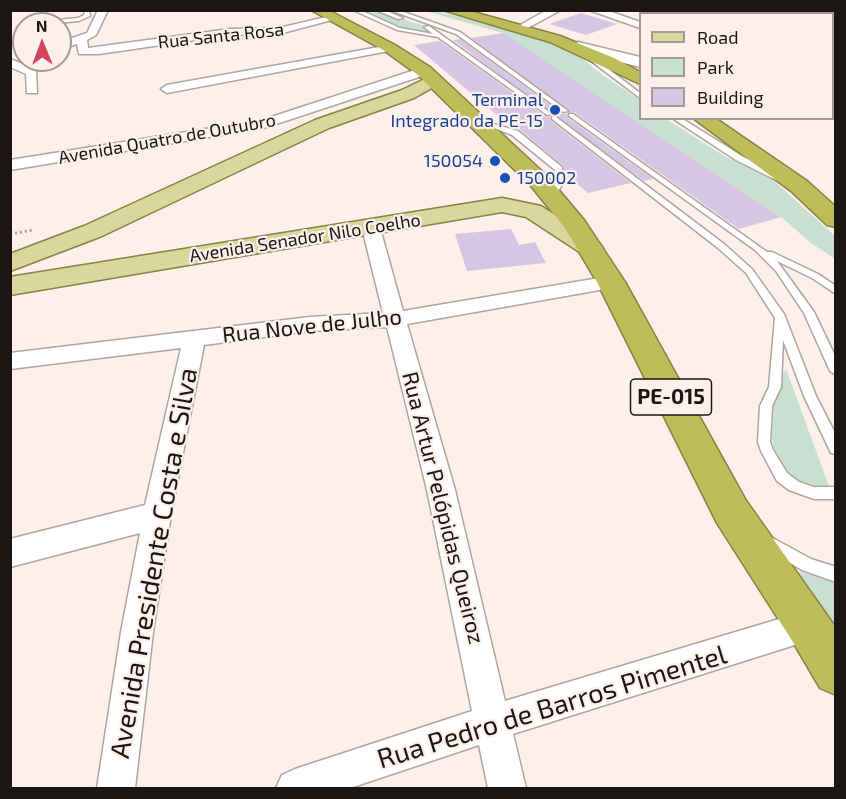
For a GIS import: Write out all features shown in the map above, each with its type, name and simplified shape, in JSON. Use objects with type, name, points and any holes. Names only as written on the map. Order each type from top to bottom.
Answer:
[{"type":"highway","name":"PE-015","points":[[317,10],[390,48],[428,75],[478,120],[552,196],[590,248],[611,282],[731,511],[809,626],[836,672]]},
{"type":"highway","points":[[448,16],[520,27],[578,47],[623,68],[639,78]]},
{"type":"highway","points":[[705,120],[799,186],[836,220]]},
{"type":"main road","points":[[578,47],[639,62]]},
{"type":"main road","points":[[10,262],[101,227],[322,124],[408,94],[428,75]]},
{"type":"main road","name":"Avenida Senador Nilo Coelho","points":[[10,286],[488,207],[519,207],[533,212],[590,248]]},
{"type":"street","points":[[72,43],[91,35],[103,10]]},
{"type":"street","points":[[520,27],[556,10]]},
{"type":"street","points":[[594,10],[639,25]]},
{"type":"street","name":"Rua Santa Rosa","points":[[82,40],[83,52],[99,51],[230,32],[279,31],[334,18]]},
{"type":"street","points":[[166,89],[390,48]]},
{"type":"street","points":[[10,62],[32,72],[32,90]]},
{"type":"street","name":"Avenida Quatro de Outubro","points":[[10,165],[264,124],[428,75]]},
{"type":"street","name":"Rua Artur Pelópidas Queiroz","points":[[371,228],[441,490],[507,789]]},
{"type":"street","name":"Rua Nove de Julho","points":[[10,361],[310,324],[396,319],[611,282]]},
{"type":"street","name":"Avenida Presidente Costa e Silva","points":[[116,789],[137,632],[157,515],[194,338]]},
{"type":"street","points":[[10,554],[157,515]]},
{"type":"street","name":"Rua Pedro de Barros Pimentel","points":[[295,789],[494,723],[809,626]]},
{"type":"lane","points":[[45,10],[42,21],[46,22],[79,19],[87,16],[87,10]]},
{"type":"lane","points":[[355,10],[399,29],[444,37]]},
{"type":"lane","points":[[378,10],[431,28],[444,37],[721,246],[749,271],[779,314],[810,396],[836,449]]},
{"type":"lane","points":[[392,10],[459,33],[758,248],[779,268],[809,312],[836,371]]},
{"type":"lane","points":[[448,16],[459,33]]},
{"type":"lane","points":[[578,47],[611,76],[639,95]]},
{"type":"lane","points":[[678,120],[763,171],[799,186]]},
{"type":"lane","points":[[758,248],[815,276],[836,291]]},
{"type":"lane","points":[[779,314],[775,387],[766,406],[764,424],[766,451],[782,477],[794,486],[814,493],[836,493]]},
{"type":"lane","points":[[731,511],[783,552],[807,565],[836,575]]},
{"type":"green space","points":[[355,11],[378,11],[431,28],[444,37],[399,29]]},
{"type":"green space","points":[[425,11],[435,11],[515,30],[577,54],[601,74],[639,99],[639,120],[668,120],[726,157],[772,179],[835,236],[835,259],[811,243],[781,217],[503,33]]},
{"type":"green space","points":[[786,369],[830,489],[797,480],[785,469],[774,449],[766,406]]},
{"type":"green space","points":[[794,571],[835,580],[835,672]]},
{"type":"building","points":[[581,13],[617,24],[586,35],[549,24]]},
{"type":"building","points":[[503,33],[781,217],[739,229],[574,112],[570,112],[471,38]]},
{"type":"building","points":[[460,39],[562,114],[567,114],[568,118],[653,179],[644,181],[453,40]]},
{"type":"building","points":[[440,41],[546,117],[550,117],[551,121],[631,183],[588,193],[565,173],[563,165],[519,129],[510,126],[414,45]]},
{"type":"building","points":[[511,229],[519,245],[535,242],[546,263],[467,271],[455,234]]},
{"type":"place","name":"Terminal Integrado da PE-15","points":[[555,110]]},
{"type":"place","name":"150054","points":[[495,161]]},
{"type":"place","name":"150002","points":[[505,178]]}]
